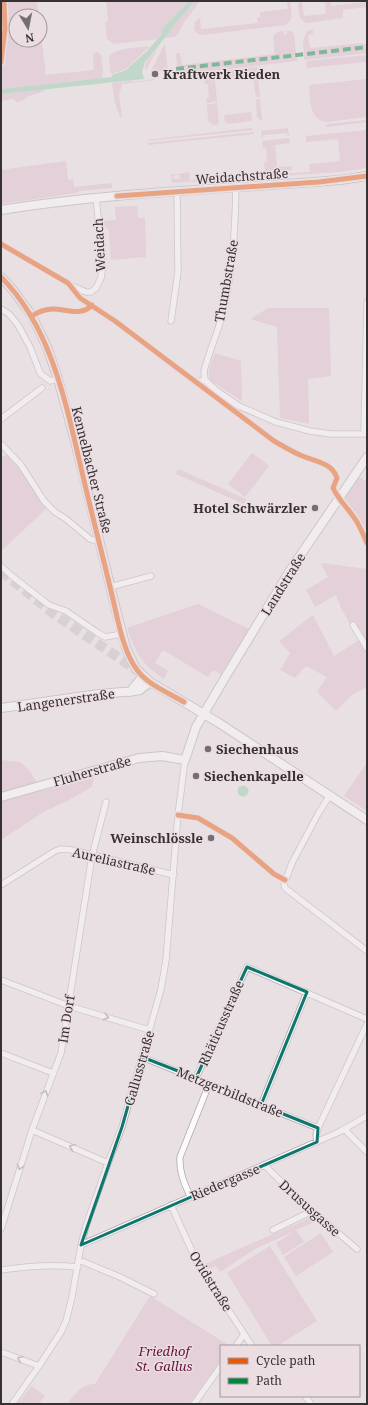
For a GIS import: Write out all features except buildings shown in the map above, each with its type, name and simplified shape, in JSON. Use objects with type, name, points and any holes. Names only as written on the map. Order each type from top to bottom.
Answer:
[{"type":"street","name":"Weidachstraße","points":[[1,210],[96,197],[177,190],[340,180],[367,176]]},
{"type":"street","name":"Thumbstraße","points":[[205,380],[204,371],[222,316],[230,278],[234,242],[236,187]]},
{"type":"street","name":"Weidachstraße","points":[[171,321],[178,272],[177,190]]},
{"type":"street","name":"Weidach","points":[[72,286],[86,292],[91,292],[96,288],[101,278],[101,248],[96,197]]},
{"type":"street","points":[[1,244],[72,286],[80,298],[115,321],[195,382],[205,380],[216,391],[239,406],[262,417],[290,427],[310,431],[331,434],[366,433],[367,302]]},
{"type":"street","name":"Kennelbacher Straße","points":[[1,277],[22,301],[37,325],[48,347],[75,441],[122,634],[130,659],[136,669],[150,682],[204,714],[367,820]]},
{"type":"street","points":[[1,309],[9,314],[18,324],[30,347],[40,373],[50,381],[58,379]]},
{"type":"street","points":[[1,419],[42,388]]},
{"type":"street","points":[[1,444],[21,465],[44,501],[55,512],[66,519],[90,540],[99,542]]},
{"type":"street","name":"Landstraße","points":[[204,714],[290,572],[367,457]]},
{"type":"street","points":[[1,566],[16,580],[49,605],[66,611],[105,637],[122,634]]},
{"type":"street","points":[[110,587],[151,576]]},
{"type":"street","points":[[353,625],[367,648]]},
{"type":"street","name":"Langenerstraße","points":[[130,692],[143,676]]},
{"type":"street","name":"Langenerstraße","points":[[1,708],[99,694],[130,692],[140,690],[150,682]]},
{"type":"street","name":"Gallusstraße","points":[[12,1404],[39,1366],[61,1332],[66,1321],[86,1226],[122,1127],[142,1058],[164,975],[174,875],[178,815],[185,760],[196,727],[204,714]]},
{"type":"street","name":"Fluherstraße","points":[[1,797],[139,758],[162,756],[185,760]]},
{"type":"street","points":[[330,795],[318,814],[284,884],[285,888],[367,950]]},
{"type":"street","name":"Im Dorf","points":[[1,1229],[32,1130],[61,1053],[83,905],[92,856],[106,802]]},
{"type":"street","name":"Aureliastraße","points":[[1,885],[55,851],[61,849],[72,850],[174,875]]},
{"type":"street","name":"Rhäticusstraße","points":[[196,1078],[247,967],[307,992]]},
{"type":"street","points":[[1,980],[69,1006],[149,1030]]},
{"type":"street","points":[[261,1105],[307,992],[367,1019]]},
{"type":"street","points":[[316,1142],[318,1128],[367,1024]]},
{"type":"street","points":[[1,1053],[53,1073]]},
{"type":"street","name":"Metzgerbildstraße","points":[[142,1058],[196,1078],[318,1128]]},
{"type":"street","points":[[190,1196],[179,1166],[180,1157],[209,1084]]},
{"type":"street","name":"Riedergasse","points":[[81,1245],[346,1129],[367,1116]]},
{"type":"street","points":[[346,1129],[348,1133],[367,1152]]},
{"type":"street","points":[[32,1130],[108,1162]]},
{"type":"street","name":"Drususgasse","points":[[264,1165],[312,1211],[357,1249]]},
{"type":"street","name":"Ovidstraße","points":[[171,1205],[197,1262],[251,1345]]},
{"type":"street","points":[[273,1230],[312,1211]]},
{"type":"street","points":[[79,1260],[89,1263],[154,1294]]},
{"type":"street","points":[[1,1270],[31,1266],[78,1267]]},
{"type":"street","points":[[237,1345],[244,1334]]},
{"type":"street","points":[[1,1352],[39,1366]]},
{"type":"street","points":[[194,1404],[220,1367]]},
{"type":"highlighted area","points":[[247,967],[307,992],[261,1105],[318,1128],[317,1142],[81,1245],[122,1127],[142,1057],[196,1078]]},
{"type":"green space","points":[[1,1],[37,1],[38,8],[8,8],[8,48],[43,48],[46,75],[94,70],[94,53],[97,52],[101,55],[103,72],[102,78],[1,89]]},
{"type":"green space","points":[[106,1],[189,1],[163,28],[161,35],[157,39],[114,44],[107,39],[105,23],[108,21]]},
{"type":"green space","points":[[195,1],[200,1],[185,21],[177,35],[174,37],[164,38],[173,26]]},
{"type":"green space","points":[[287,1],[290,1],[291,14],[289,23],[286,25],[202,35],[197,33],[194,29],[195,22],[200,18],[201,29],[258,23],[257,18],[260,17],[260,12],[288,9]]},
{"type":"green space","points":[[302,1],[304,16],[326,14],[325,1],[331,1],[331,6],[367,2],[367,7],[343,10],[343,18],[307,23],[302,20],[300,15],[298,4]]},
{"type":"green space","points":[[313,30],[313,34],[308,35],[310,48],[363,43],[367,44],[367,47],[304,54],[303,42],[307,31]]},
{"type":"green space","points":[[283,31],[285,35],[288,34],[285,31],[291,31],[294,34],[297,61],[183,74],[182,68],[228,63],[177,68],[176,53],[180,53],[182,65],[274,54],[275,58],[273,36],[278,32]]},
{"type":"green space","points":[[164,45],[168,71],[151,71]]},
{"type":"green space","points":[[150,46],[126,69],[111,74],[109,57],[116,51],[128,48]]},
{"type":"green space","points":[[159,46],[146,70],[145,70],[146,62]]},
{"type":"green space","points":[[367,47],[367,53],[304,60],[304,54]]},
{"type":"green space","points":[[367,55],[367,62],[307,68],[306,61]]},
{"type":"green space","points":[[257,67],[260,97],[256,97],[253,76],[215,80],[217,101],[207,103],[206,99],[209,98],[208,84],[205,84],[203,75],[178,77],[178,76]]},
{"type":"green space","points":[[154,79],[122,84],[119,95],[122,117],[120,117],[115,103],[112,83]]},
{"type":"green space","points":[[367,79],[367,117],[326,122],[320,120],[313,113],[309,85]]},
{"type":"green space","points":[[45,89],[45,91],[17,102],[13,99],[1,101],[1,94]]},
{"type":"green space","points":[[256,99],[260,99],[262,120],[257,117]]},
{"type":"green space","points":[[217,103],[219,123],[217,125],[213,125],[208,121],[207,105]]},
{"type":"green space","points":[[251,112],[252,119],[250,121],[228,124],[225,122],[224,115]]},
{"type":"green space","points":[[367,120],[367,122],[326,126],[328,124]]},
{"type":"green space","points":[[251,128],[253,130],[147,141],[147,140]]},
{"type":"green space","points":[[288,128],[289,136],[287,133],[263,135],[262,139],[261,131]]},
{"type":"green space","points":[[367,130],[367,168],[339,172],[191,182],[191,180],[310,172],[309,164],[340,161],[338,139],[306,142],[306,136]]},
{"type":"green space","points":[[254,132],[254,134],[148,145],[148,143]]},
{"type":"green space","points":[[289,138],[290,143],[275,145],[277,167],[292,166],[292,170],[265,171],[264,162],[267,162],[266,148],[263,148],[262,141]]},
{"type":"green space","points":[[66,161],[68,180],[73,179],[74,187],[112,183],[112,188],[79,191],[76,193],[1,204],[1,170]]},
{"type":"green space","points":[[189,172],[190,182],[172,183],[171,174],[177,175],[173,176],[174,179],[180,179],[179,175],[177,174]]},
{"type":"green space","points":[[137,206],[138,218],[145,218],[146,257],[111,260],[109,230],[102,225],[102,221],[116,220],[115,207]]},
{"type":"green space","points":[[268,308],[329,308],[331,376],[308,379],[309,424],[280,418],[277,327],[251,319]]},
{"type":"green space","points":[[215,353],[241,361],[242,401],[211,381],[209,370]]},
{"type":"green space","points":[[252,453],[269,466],[245,497],[228,484]]},
{"type":"green space","points":[[9,455],[29,481],[46,509],[1,551],[1,457]]},
{"type":"green space","points":[[178,469],[246,499],[244,504],[176,474]]},
{"type":"green space","points":[[359,477],[367,482],[367,529],[357,529],[340,505]]},
{"type":"green space","points":[[321,563],[367,569],[367,687],[353,694],[336,711],[317,692],[327,677],[306,666],[295,678],[280,670],[290,653],[279,641],[313,615],[334,656],[359,640],[341,608],[336,595],[315,607],[306,590],[328,577]]},
{"type":"green space","points":[[198,604],[249,629],[221,674],[213,670],[208,677],[163,650],[155,663],[168,671],[164,679],[156,674],[140,657],[127,628]]},
{"type":"green space","points":[[1,760],[20,762],[29,770],[42,791],[94,778],[92,787],[45,811],[1,840]]},
{"type":"green space","points":[[366,764],[367,765],[367,811],[344,796]]},
{"type":"green space","points":[[312,1217],[314,1222],[296,1230],[304,1242],[283,1255],[276,1243],[295,1231],[255,1249],[220,1272],[216,1266],[208,1269],[205,1264]]},
{"type":"green space","points":[[321,1233],[333,1252],[296,1276],[284,1257]]},
{"type":"green space","points":[[270,1246],[317,1321],[279,1345],[271,1345],[227,1273]]},
{"type":"green space","name":"Friedhof St. Gallus","points":[[150,1296],[228,1345],[220,1345],[220,1361],[189,1404],[67,1404],[82,1388],[90,1384],[95,1384]]},
{"type":"green space","points":[[32,1386],[45,1396],[40,1402],[42,1404],[17,1404]]},
{"type":"shaded area","points":[[189,1],[195,1],[145,62],[142,72],[144,79],[1,94],[1,89],[112,77],[112,75],[126,70],[147,51],[161,35],[163,28]]},
{"type":"shaded area","points":[[243,785],[247,787],[249,791],[247,795],[243,797],[239,795],[237,791],[239,787]]},
{"type":"tunnel","points":[[1,571],[54,614],[141,673]]},
{"type":"marked path","points":[[176,69],[367,47]]},
{"type":"cycle path","points":[[1,62],[5,29],[4,1]]},
{"type":"cycle path","points":[[117,196],[319,182],[367,176]]},
{"type":"cycle path","points":[[1,244],[68,283],[80,298],[115,321],[274,441],[331,468],[337,478],[333,488],[357,522],[367,543]]},
{"type":"cycle path","points":[[1,277],[18,297],[33,319],[55,368],[70,420],[120,630],[127,651],[137,670],[147,680],[184,702]]},
{"type":"cycle path","points":[[32,316],[50,309],[78,312],[88,309],[92,305]]},
{"type":"cycle path","points":[[178,815],[198,818],[232,838],[274,874],[285,880]]},
{"type":"place","name":"Kraftwerk Rieden","points":[[155,74]]},
{"type":"place","name":"Hotel Schwärzler","points":[[315,508]]},
{"type":"place","name":"Siechenhaus","points":[[208,749]]},
{"type":"place","name":"Siechenkapelle","points":[[196,776]]},
{"type":"place","name":"Weinschlössle","points":[[211,838]]}]
